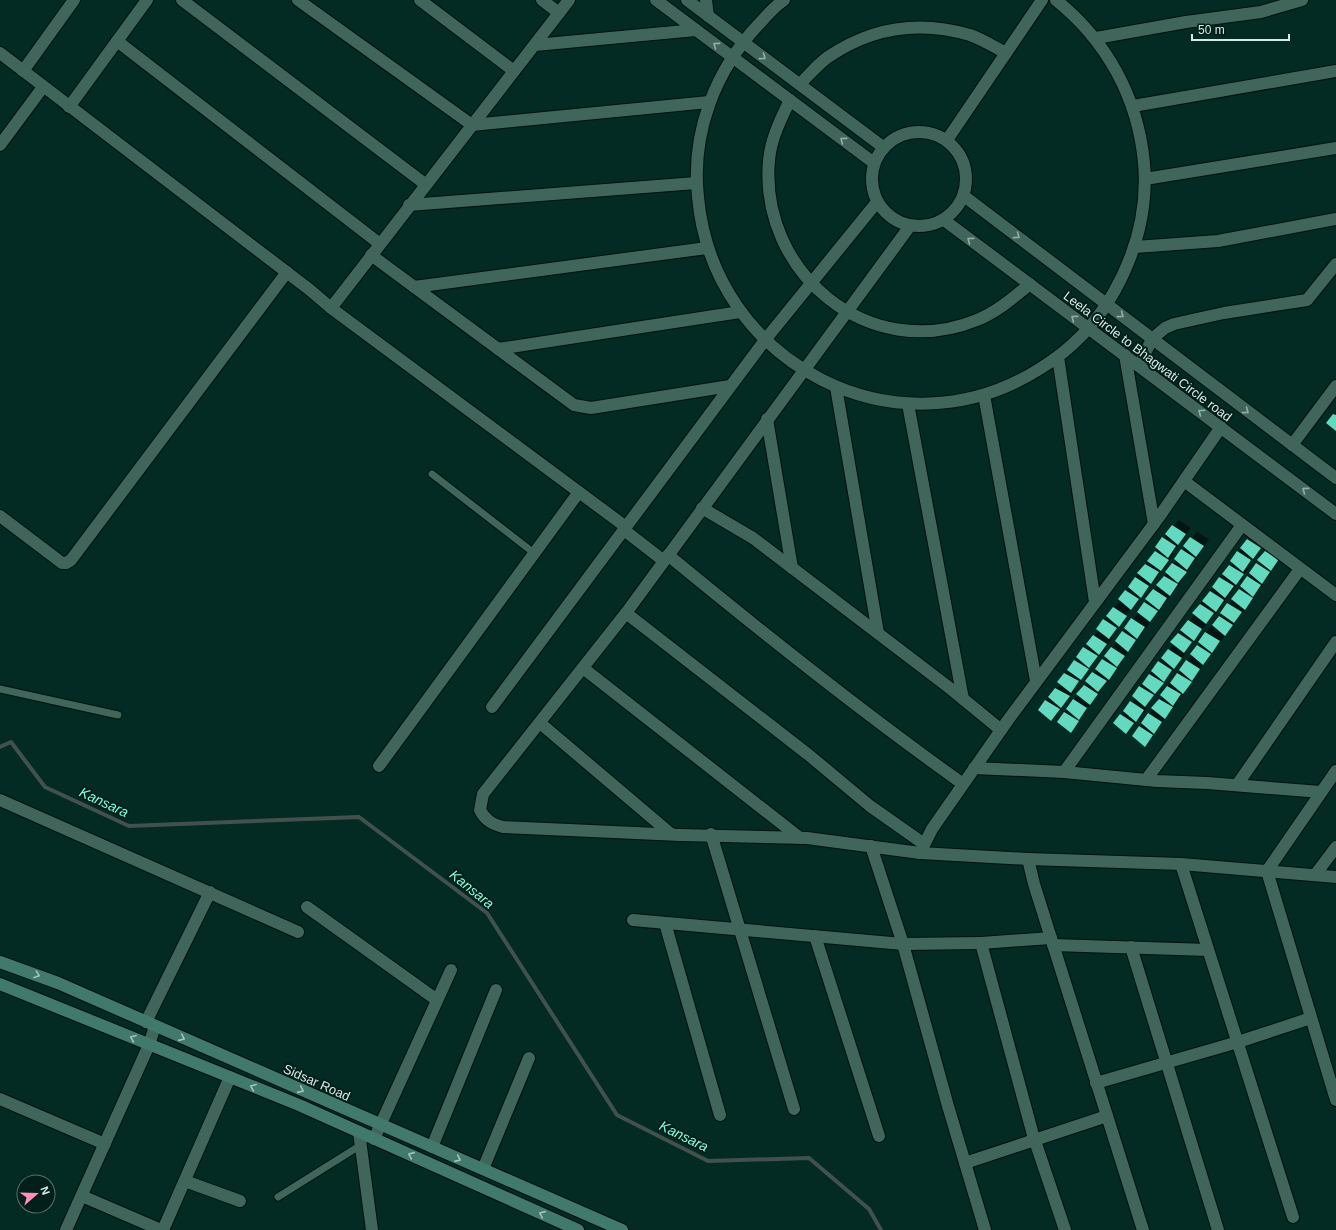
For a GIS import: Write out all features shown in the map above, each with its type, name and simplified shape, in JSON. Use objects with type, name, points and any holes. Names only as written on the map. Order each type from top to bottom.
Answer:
[{"type":"main road","name":"Sidsar Road","points":[[0,962],[58,983],[622,1230]]},
{"type":"main road","points":[[0,984],[230,1077],[359,1132],[578,1230]]},
{"type":"street","points":[[23,71],[74,0]]},
{"type":"street","points":[[69,107],[147,0]]},
{"type":"street","points":[[182,0],[426,184]]},
{"type":"street","points":[[298,0],[472,124],[709,102]]},
{"type":"street","points":[[420,0],[514,71]]},
{"type":"street","points":[[542,0],[559,13]]},
{"type":"street","points":[[331,308],[409,205],[569,0]]},
{"type":"street","points":[[656,0],[874,163]]},
{"type":"street","points":[[687,0],[884,147]]},
{"type":"street","points":[[706,0],[708,16]]},
{"type":"street","points":[[947,140],[1042,0]]},
{"type":"street","points":[[780,1],[742,41],[719,79],[709,102],[699,142],[696,183],[699,216],[707,248],[716,271],[740,312],[765,340],[803,370],[836,387],[871,399],[908,404],[946,403],[984,395],[1023,380],[1058,357],[1089,329],[1107,305],[1123,277],[1135,247],[1142,213],[1145,179],[1142,142],[1133,106],[1117,71],[1096,38],[1073,14],[1056,0]]},
{"type":"street","points":[[1096,38],[1186,22],[1261,12],[1302,0]]},
{"type":"street","points":[[800,84],[827,57],[860,38],[896,28],[934,27],[972,36],[1006,53]]},
{"type":"street","points":[[535,44],[696,30]]},
{"type":"street","points":[[117,41],[380,244]]},
{"type":"street","points":[[0,53],[287,272],[331,308],[578,492],[625,529],[666,558],[897,737],[963,784]]},
{"type":"street","points":[[1133,106],[1336,71]]},
{"type":"street","points":[[0,145],[43,87]]},
{"type":"street","points":[[790,100],[775,132],[769,159],[768,186],[772,213],[780,239],[794,263],[811,284],[846,312],[878,325],[911,331],[945,329],[977,320],[1007,304],[1030,284]]},
{"type":"street","points":[[914,132],[934,134],[947,140],[956,149],[962,160],[966,178],[964,196],[952,214],[933,225],[922,227],[910,226],[897,221],[885,213],[877,202],[872,189],[874,163],[884,147],[894,138],[914,132]]},
{"type":"street","points":[[1145,179],[1336,148]]},
{"type":"street","points":[[409,205],[696,183]]},
{"type":"street","name":"Leela Circle to Bhagwati Circle road","points":[[964,196],[1336,478]]},
{"type":"street","points":[[492,707],[765,340],[877,202]]},
{"type":"street","points":[[1135,247],[1218,241],[1336,219]]},
{"type":"street","name":"Leela Circle to Bhagwati Circle road","points":[[944,220],[1336,514]]},
{"type":"street","points":[[910,226],[626,613],[483,794],[480,810],[484,819],[503,827],[800,838],[870,846],[922,848],[1028,859],[1181,864],[1336,877]]},
{"type":"street","points":[[414,287],[707,248]]},
{"type":"street","points":[[371,255],[574,405],[591,408],[730,386]]},
{"type":"street","points":[[1139,366],[1152,339],[1165,328],[1174,324],[1224,313],[1307,300],[1336,264]]},
{"type":"street","points":[[2,521],[62,563],[66,564],[71,560],[287,272]]},
{"type":"street","points":[[498,349],[740,312]]},
{"type":"street","points":[[1125,356],[1154,524]]},
{"type":"street","points":[[1058,357],[1096,602]]},
{"type":"street","points":[[1292,445],[1336,386]]},
{"type":"street","points":[[836,387],[878,633]]},
{"type":"street","points":[[984,395],[1036,681]]},
{"type":"street","points":[[908,404],[964,699]]},
{"type":"street","points":[[767,419],[792,568]]},
{"type":"street","points":[[922,848],[932,829],[974,768],[1036,681],[1154,524],[1221,427]]},
{"type":"street","points":[[1184,481],[1336,595]]},
{"type":"street","points":[[379,766],[578,492]]},
{"type":"street","points":[[702,508],[753,538],[964,699],[1001,730]]},
{"type":"street","points":[[1064,772],[1242,525]]},
{"type":"street","points":[[1146,780],[1300,569]]},
{"type":"street","points":[[626,613],[810,756],[922,848]]},
{"type":"street","points":[[1237,785],[1336,642]]},
{"type":"street","points":[[583,668],[800,838]]},
{"type":"street","points":[[540,723],[671,834]]},
{"type":"street","points":[[974,768],[1064,772],[1146,780],[1237,785],[1321,792]]},
{"type":"street","points":[[1267,871],[1336,771]]},
{"type":"street","points":[[0,800],[298,932]]},
{"type":"street","points":[[711,834],[794,1109]]},
{"type":"street","points":[[870,846],[903,944],[985,1230]]},
{"type":"street","points":[[1315,875],[1336,847]]},
{"type":"street","points":[[1028,859],[1034,884],[1143,1230]]},
{"type":"street","points":[[1181,864],[1293,1217]]},
{"type":"street","points":[[1267,871],[1336,1100]]},
{"type":"street","points":[[66,1230],[149,1044],[151,1024],[210,892]]},
{"type":"street","points":[[307,907],[437,1000]]},
{"type":"street","points":[[634,920],[903,944],[1052,941],[1130,947],[1208,950]]},
{"type":"street","points":[[665,923],[720,1115]]},
{"type":"street","points":[[815,936],[879,1136]]},
{"type":"street","points":[[981,943],[1035,1140],[1066,1230]]},
{"type":"street","points":[[1130,947],[1218,1230]]},
{"type":"street","points":[[374,1139],[379,1124],[451,970]]},
{"type":"street","points":[[432,1147],[496,990]]},
{"type":"street","points":[[1096,1083],[1166,1064],[1311,1018]]},
{"type":"street","points":[[483,1169],[529,1058]]},
{"type":"street","points":[[82,1196],[162,1230],[230,1077]]},
{"type":"street","points":[[0,1099],[104,1144]]},
{"type":"street","points":[[965,1163],[1107,1116]]},
{"type":"street","points":[[359,1132],[372,1230]]},
{"type":"street","points":[[184,1181],[240,1201]]},
{"type":"lane","points":[[432,474],[534,553]]},
{"type":"lane","points":[[0,689],[118,715]]},
{"type":"lane","points":[[278,1197],[361,1145]]},
{"type":"building","points":[[1333,414],[1336,415],[1336,431],[1326,423]]},
{"type":"building","points":[[1172,525],[1186,534],[1178,545],[1165,534]]},
{"type":"building","points":[[1162,537],[1176,546],[1168,558],[1155,547]]},
{"type":"building","points":[[1190,537],[1204,546],[1196,557],[1183,546]]},
{"type":"building","points":[[1247,539],[1261,548],[1253,559],[1240,548]]},
{"type":"building","points":[[1181,549],[1195,558],[1187,570],[1174,559]]},
{"type":"building","points":[[1155,551],[1169,560],[1161,571],[1147,561]]},
{"type":"building","points":[[1237,551],[1251,560],[1243,572],[1230,561]]},
{"type":"building","points":[[1265,551],[1279,559],[1271,571],[1257,560]]},
{"type":"building","points":[[1172,563],[1187,572],[1178,583],[1165,572]]},
{"type":"building","points":[[1256,563],[1270,572],[1262,584],[1249,573]]},
{"type":"building","points":[[1145,564],[1159,572],[1151,584],[1137,573]]},
{"type":"building","points":[[1229,565],[1244,574],[1236,585],[1222,574]]},
{"type":"building","points":[[1164,576],[1178,584],[1170,596],[1156,585]]},
{"type":"building","points":[[1247,576],[1261,585],[1253,597],[1240,586]]},
{"type":"building","points":[[1135,577],[1149,586],[1141,598],[1128,587]]},
{"type":"building","points":[[1219,577],[1234,586],[1225,598],[1212,587]]},
{"type":"building","points":[[1153,589],[1167,598],[1159,610],[1145,599]]},
{"type":"building","points":[[1239,589],[1253,598],[1245,610],[1231,599]]},
{"type":"building","points":[[1125,590],[1139,599],[1131,610],[1118,599]]},
{"type":"building","points":[[1210,591],[1224,600],[1216,612],[1202,601]]},
{"type":"building","points":[[1144,602],[1158,611],[1150,622],[1137,612]]},
{"type":"building","points":[[1227,603],[1242,612],[1234,623],[1220,613]]},
{"type":"building","points":[[1200,604],[1214,613],[1206,624],[1192,613]]},
{"type":"building","points":[[1113,607],[1127,616],[1119,627],[1106,616]]},
{"type":"building","points":[[1219,616],[1233,625],[1225,636],[1212,625]]},
{"type":"building","points":[[1131,618],[1145,627],[1137,639],[1124,628]]},
{"type":"building","points":[[1103,619],[1117,628],[1109,639],[1096,629]]},
{"type":"building","points":[[1188,620],[1202,629],[1194,641],[1180,630]]},
{"type":"building","points":[[1122,631],[1136,640],[1128,652],[1115,641]]},
{"type":"building","points":[[1205,632],[1220,641],[1212,653],[1198,642]]},
{"type":"building","points":[[1178,633],[1192,642],[1184,653],[1170,642]]},
{"type":"building","points":[[1093,635],[1107,644],[1099,655],[1086,644]]},
{"type":"building","points":[[1197,645],[1211,654],[1203,665],[1190,654]]},
{"type":"building","points":[[1083,647],[1098,656],[1089,668],[1076,657]]},
{"type":"building","points":[[1111,647],[1125,656],[1117,667],[1104,656]]},
{"type":"building","points":[[1168,649],[1182,658],[1174,669],[1161,658]]},
{"type":"building","points":[[1102,659],[1117,668],[1109,680],[1095,669]]},
{"type":"building","points":[[1074,660],[1089,669],[1081,680],[1067,670]]},
{"type":"building","points":[[1186,660],[1200,669],[1192,681],[1179,670]]},
{"type":"building","points":[[1158,661],[1172,670],[1164,682],[1151,671]]},
{"type":"building","points":[[1092,672],[1107,681],[1098,692],[1085,681]]},
{"type":"building","points":[[1064,673],[1079,681],[1071,693],[1057,682]]},
{"type":"building","points":[[1177,673],[1192,682],[1183,694],[1170,683]]},
{"type":"building","points":[[1149,674],[1164,683],[1155,694],[1142,684]]},
{"type":"building","points":[[1084,685],[1098,694],[1090,705],[1076,694]]},
{"type":"building","points":[[1139,686],[1154,695],[1145,707],[1132,696]]},
{"type":"building","points":[[1167,686],[1181,694],[1173,706],[1160,695]]},
{"type":"building","points":[[1055,688],[1070,696],[1061,708],[1048,697]]},
{"type":"building","points":[[1073,699],[1087,708],[1079,720],[1066,709]]},
{"type":"building","points":[[1159,699],[1173,707],[1165,719],[1151,708]]},
{"type":"building","points":[[1045,700],[1060,709],[1051,721],[1038,710]]},
{"type":"building","points":[[1130,701],[1144,710],[1136,722],[1123,711]]},
{"type":"building","points":[[1064,712],[1079,721],[1071,733],[1057,722]]},
{"type":"building","points":[[1148,713],[1162,722],[1154,734],[1141,723]]},
{"type":"building","points":[[1120,714],[1134,723],[1126,734],[1113,723]]},
{"type":"building","points":[[1139,726],[1153,735],[1145,747],[1132,736]]},
{"type":"waterway","name":"Kansara","points":[[0,747],[11,742],[45,787],[129,826],[359,817],[487,913],[617,1115],[708,1161],[809,1158],[869,1209],[881,1230]]}]
